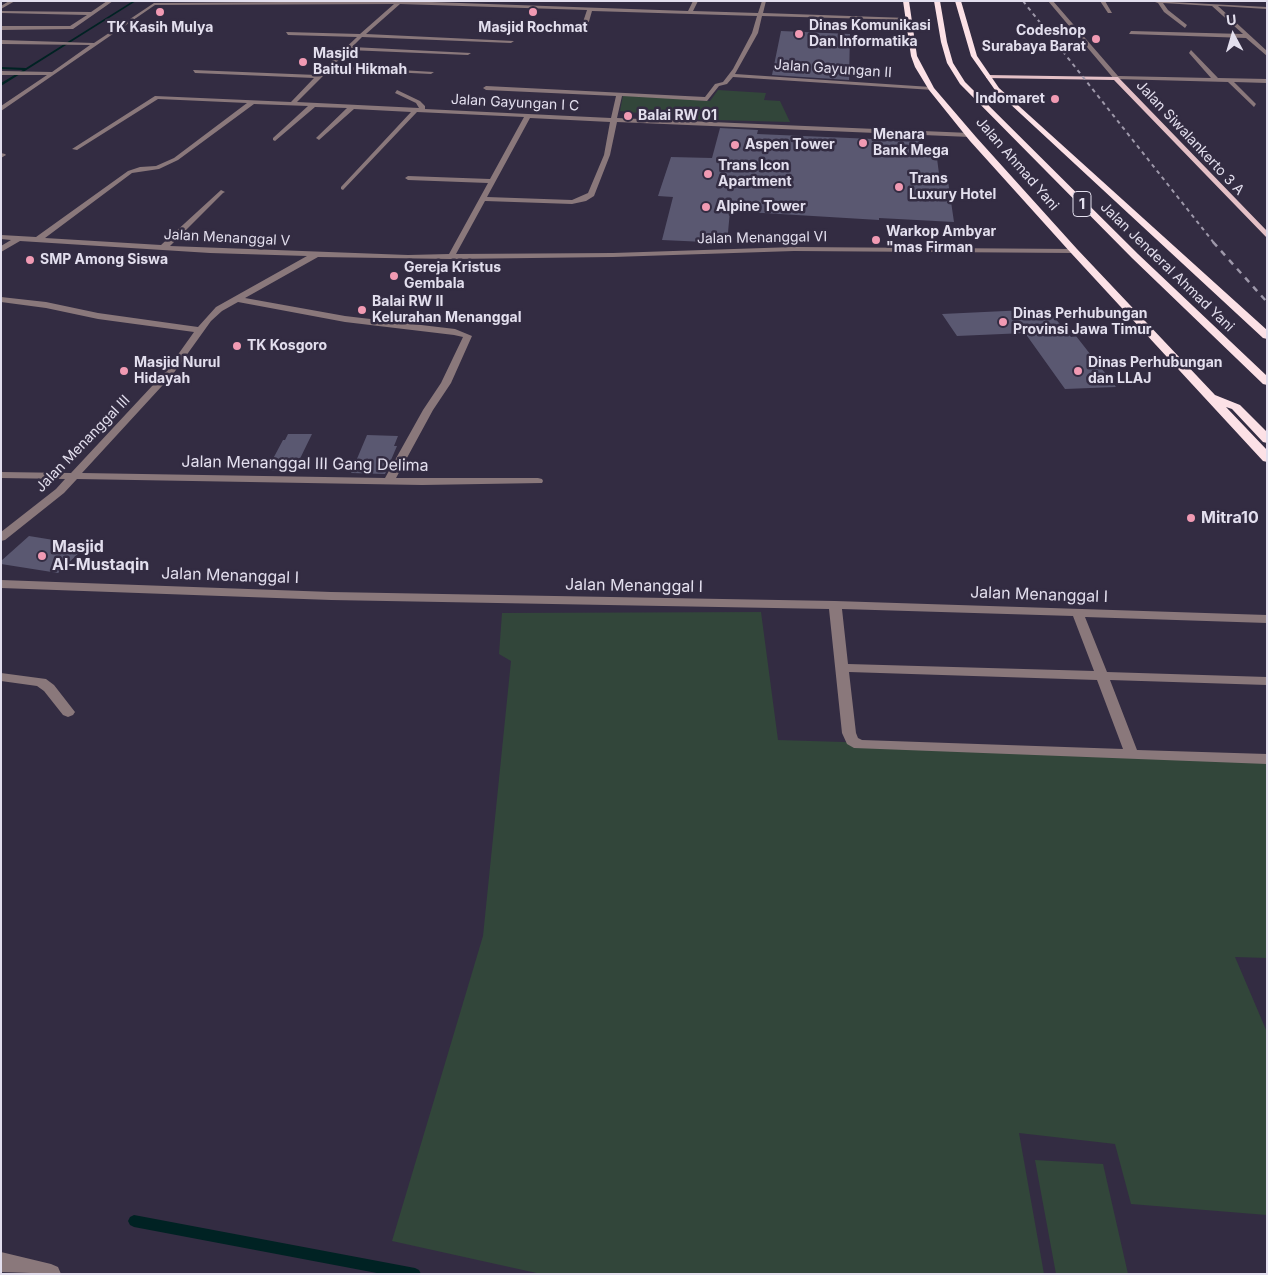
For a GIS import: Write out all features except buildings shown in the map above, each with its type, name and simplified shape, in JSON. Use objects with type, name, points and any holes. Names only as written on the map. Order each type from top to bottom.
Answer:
[{"type":"highway","name":"Jalan Jenderal Ahmad Yani","points":[[937,1],[944,42],[950,63],[962,83],[1135,256],[1267,382]]},
{"type":"highway","name":"Jalan Jenderal Ahmad Yani","points":[[958,1],[974,56],[997,89],[1267,336]]},
{"type":"highway","name":"Jalan Ahmad Yani","points":[[908,4],[908,20],[914,56],[931,89],[1074,251],[1267,458]]},
{"type":"highway","points":[[1208,396],[1236,407],[1267,439]]},
{"type":"main road","points":[[988,77],[1116,78]]},
{"type":"main road","name":"Jalan Siwalankerto 3 A","points":[[1116,78],[1267,236]]},
{"type":"street","points":[[1,8],[13,1]]},
{"type":"street","points":[[1,28],[67,29],[94,14],[111,1]]},
{"type":"street","points":[[490,6],[495,1]]},
{"type":"street","points":[[689,13],[696,1]]},
{"type":"street","points":[[486,88],[707,99],[717,85],[724,83],[732,74],[755,33],[764,1]]},
{"type":"street","points":[[1050,1],[1116,78],[1267,81]]},
{"type":"street","points":[[1102,1],[1110,12]]},
{"type":"street","points":[[1154,1],[1267,6]]},
{"type":"street","points":[[1264,1],[1267,6]]},
{"type":"street","points":[[292,104],[347,48],[400,2]]},
{"type":"street","points":[[2,108],[155,3],[228,6],[400,2],[908,20]]},
{"type":"street","points":[[1160,2],[1166,11],[1186,26]]},
{"type":"street","points":[[1214,5],[1267,54]]},
{"type":"street","points":[[585,25],[590,10]]},
{"type":"street","points":[[1,12],[94,14]]},
{"type":"street","points":[[288,33],[511,41]]},
{"type":"street","points":[[1131,33],[1248,36]]},
{"type":"street","points":[[1,41],[94,44]]},
{"type":"street","points":[[347,48],[468,53]]},
{"type":"street","points":[[1259,48],[1267,48]]},
{"type":"street","points":[[1191,52],[1216,80]]},
{"type":"street","points":[[329,67],[430,72]]},
{"type":"street","points":[[195,71],[318,77]]},
{"type":"street","points":[[1,73],[51,74]]},
{"type":"street","points":[[1,79],[15,73]]},
{"type":"street","name":"Jalan Gayungan II","points":[[732,74],[931,89]]},
{"type":"street","points":[[1229,80],[1254,105]]},
{"type":"street","points":[[344,188],[422,106],[418,102],[397,92]]},
{"type":"street","points":[[483,199],[572,202],[583,199],[591,194],[607,155],[619,94]]},
{"type":"street","name":"Jalan Gayungan I C","points":[[75,149],[158,97],[418,111],[970,135]]},
{"type":"street","points":[[38,239],[130,172],[140,169],[158,168],[176,159],[254,101]]},
{"type":"street","points":[[275,139],[313,105]]},
{"type":"street","points":[[319,138],[352,107]]},
{"type":"street","points":[[451,257],[528,116]]},
{"type":"street","points":[[408,178],[492,181]]},
{"type":"street","points":[[162,248],[222,192]]},
{"type":"street","name":"Jalan Menanggal V","points":[[1,237],[162,248],[451,257]]},
{"type":"street","points":[[1,250],[19,238]]},
{"type":"street","name":"Jalan Menanggal VI","points":[[451,257],[613,255],[794,249],[1074,251]]},
{"type":"street","name":"Jalan Menanggal III","points":[[1,538],[60,490],[73,477],[170,372],[199,330],[219,309],[317,254]]},
{"type":"street","points":[[1,299],[98,316],[199,330]]},
{"type":"street","points":[[239,299],[336,318],[466,334],[468,338],[446,383],[428,410],[389,481]]},
{"type":"street","name":"Jalan Menanggal III Gang Delima","points":[[1,475],[389,481],[538,481]]},
{"type":"street","name":"Jalan Menanggal I","points":[[1,584],[331,596],[835,605],[1267,619]]},
{"type":"street","points":[[835,605],[849,733],[852,741],[859,745],[1267,758]]},
{"type":"street","points":[[1077,612],[1132,754]]},
{"type":"street","points":[[842,668],[1267,681]]},
{"type":"street","points":[[1,677],[41,682],[49,688],[68,712]]},
{"type":"street","points":[[1,1262],[51,1274]]},
{"type":"green space","points":[[718,90],[766,93],[764,100],[780,101],[790,122],[639,118],[638,113],[620,111],[623,95],[710,101]]},
{"type":"green space","points":[[761,612],[778,740],[1267,755],[1267,958],[1235,957],[1267,1032],[1267,1215],[1131,1204],[1115,1144],[1019,1133],[1044,1274],[541,1274],[392,1241],[483,936],[511,661],[499,654],[502,613]]},
{"type":"green space","points":[[1035,1160],[1103,1164],[1128,1274],[1056,1274]]},
{"type":"waterway","points":[[27,69],[135,1]]},
{"type":"waterway","points":[[1,68],[27,69]]},
{"type":"waterway","points":[[1,85],[27,69]]},
{"type":"waterway","points":[[134,1221],[415,1274]]},
{"type":"railway","points":[[1023,1],[1214,243]]},
{"type":"railway","points":[[1213,242],[1267,302]]},
{"type":"place","name":"TK Kasih Mulya","points":[[160,12]]},
{"type":"place","name":"Masjid Rochmat","points":[[533,12]]},
{"type":"place","name":"Dinas Komunikasi Dan Informatika","points":[[799,34]]},
{"type":"place","name":"Codeshop Surabaya Barat","points":[[1096,39]]},
{"type":"place","name":"Masjid Baitul Hikmah","points":[[303,62]]},
{"type":"place","name":"Indomaret","points":[[1055,99]]},
{"type":"place","name":"Balai RW 01","points":[[628,116]]},
{"type":"place","name":"Menara Bank Mega","points":[[863,143]]},
{"type":"place","name":"Aspen Tower","points":[[735,145]]},
{"type":"place","name":"Trans Icon Apartment","points":[[708,174]]},
{"type":"place","name":"Trans Luxury Hotel","points":[[899,187]]},
{"type":"place","name":"Alpine Tower","points":[[706,207]]},
{"type":"place","name":"Warkop Ambyar \"mas Firman","points":[[876,240]]},
{"type":"place","name":"SMP Among Siswa","points":[[30,260]]},
{"type":"place","name":"Gereja Kristus Gembala","points":[[394,276]]},
{"type":"place","name":"Balai RW II Kelurahan Menanggal","points":[[362,310]]},
{"type":"place","name":"Dinas Perhubungan Provinsi Jawa Timur","points":[[1003,322]]},
{"type":"place","name":"TK Kosgoro","points":[[237,346]]},
{"type":"place","name":"Masjid Nurul Hidayah","points":[[124,371]]},
{"type":"place","name":"Dinas Perhubungan dan LLAJ","points":[[1078,371]]},
{"type":"place","name":"Mitra10","points":[[1191,518]]},
{"type":"place","name":"Masjid Al-Mustaqin","points":[[42,556]]}]
